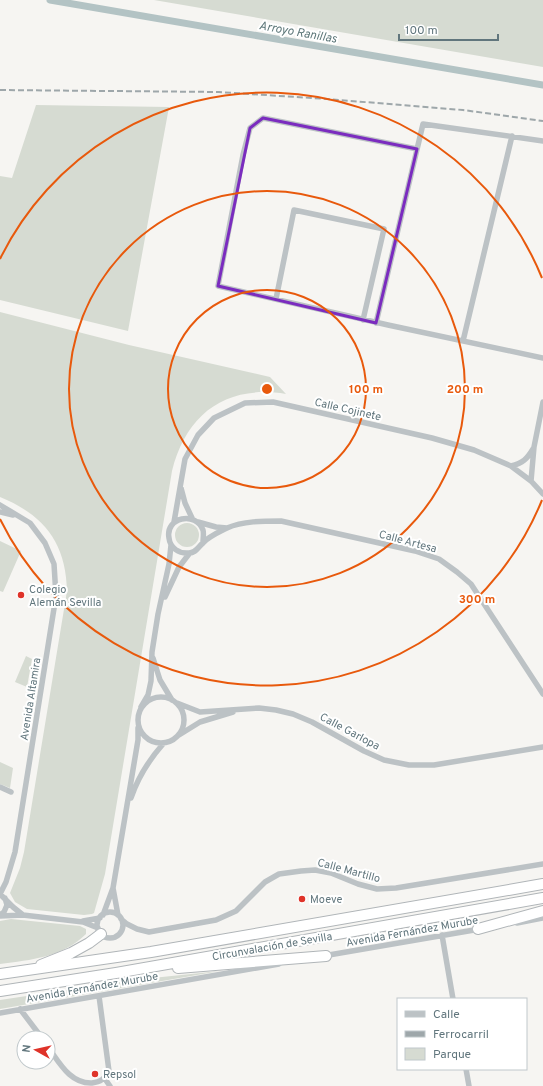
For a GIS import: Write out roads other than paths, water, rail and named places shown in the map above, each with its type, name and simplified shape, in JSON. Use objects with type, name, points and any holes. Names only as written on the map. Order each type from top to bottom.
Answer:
[{"type":"highway","name":"Circunvalación de Sevilla","points":[[0,974],[151,952],[543,884]]},
{"type":"highway","name":"Circunvalación de Sevilla","points":[[0,991],[116,973],[543,898]]},
{"type":"highway","points":[[478,930],[543,911]]},
{"type":"highway","points":[[31,970],[46,962],[71,953],[89,943],[99,931]]},
{"type":"highway","points":[[116,973],[326,956]]},
{"type":"street","points":[[417,149],[263,118],[250,128],[243,155],[218,286],[376,323],[543,358]]},
{"type":"street","points":[[376,323],[423,124],[543,140]]},
{"type":"street","points":[[463,341],[512,136]]},
{"type":"street","points":[[276,299],[294,210],[384,229],[363,320]]},
{"type":"street","name":"Calle Cojinete","points":[[174,522],[185,459],[198,434],[214,418],[245,403],[273,402],[432,438],[474,450],[511,466],[531,481],[543,494]]},
{"type":"street","points":[[531,481],[534,447],[543,402]]},
{"type":"street","points":[[511,466],[527,458],[534,447]]},
{"type":"street","name":"Calle Cojinete","points":[[180,486],[185,503],[192,518]]},
{"type":"street","name":"Avenida Altamira","points":[[0,505],[30,523],[45,543],[54,564],[56,596],[15,852],[2,896],[7,905],[4,912],[0,916]]},
{"type":"street","name":"Avenida Altamira","points":[[0,512],[19,517]]},
{"type":"street","points":[[158,614],[179,567],[189,554],[197,550],[203,542],[204,531],[198,522],[192,518],[182,518],[174,522],[170,528],[168,537],[171,545],[176,551],[189,554]]},
{"type":"street","name":"Calle Artesa","points":[[203,542],[227,528],[244,523],[281,521],[415,551],[439,559],[471,584],[543,694]]},
{"type":"street","name":"Calle Artesa","points":[[198,522],[216,527],[227,528]]},
{"type":"street","points":[[99,931],[101,917],[113,888],[138,740],[138,715],[148,695],[151,681],[152,652],[158,614],[169,564],[171,545]]},
{"type":"street","points":[[125,815],[136,782],[151,758],[163,744],[176,737],[183,728],[183,714],[160,680],[152,652]]},
{"type":"street","points":[[141,707],[149,700],[160,697],[174,702]]},
{"type":"street","name":"Calle Garlopa","points":[[174,702],[200,712],[259,708],[293,714],[312,722],[364,751],[384,760],[409,765],[434,765],[543,747]]},
{"type":"street","name":"Calle Garlopa","points":[[176,737],[200,722],[243,710]]},
{"type":"street","points":[[138,728],[147,740],[163,744]]},
{"type":"street","points":[[0,786],[11,792]]},
{"type":"street","name":"Calle Martillo","points":[[120,917],[127,924],[137,929],[149,932],[216,920],[236,911],[265,882],[279,874],[301,870],[315,870],[331,873],[358,884],[377,889],[396,888],[543,864]]},
{"type":"street","points":[[0,916],[23,914],[83,922],[108,938],[117,936],[123,927],[113,888]]},
{"type":"street","points":[[2,896],[23,914]]},
{"type":"street","points":[[83,922],[101,917],[111,912],[120,917]]},
{"type":"street","name":"Avenida Fernández Murube","points":[[0,1013],[543,918]]},
{"type":"street","points":[[442,935],[453,998]]},
{"type":"street","points":[[56,1058],[68,1074],[77,1080],[89,1083],[98,1082],[105,1079],[109,1071],[99,996]]},
{"type":"street","points":[[20,1009],[36,1030]]},
{"type":"street","points":[[466,1070],[469,1086]]},
{"type":"street","points":[[105,1079],[110,1086]]},
{"type":"waterway","name":"Arroyo Ranillas","points":[[50,0],[543,85]]},
{"type":"railway","points":[[0,90],[219,92],[463,110],[543,121]]},
{"type":"place","name":"Colegio Alemán Sevilla","points":[[21,595]]},
{"type":"place","name":"Moeve","points":[[302,899]]},
{"type":"place","name":"Repsol","points":[[95,1074]]}]
